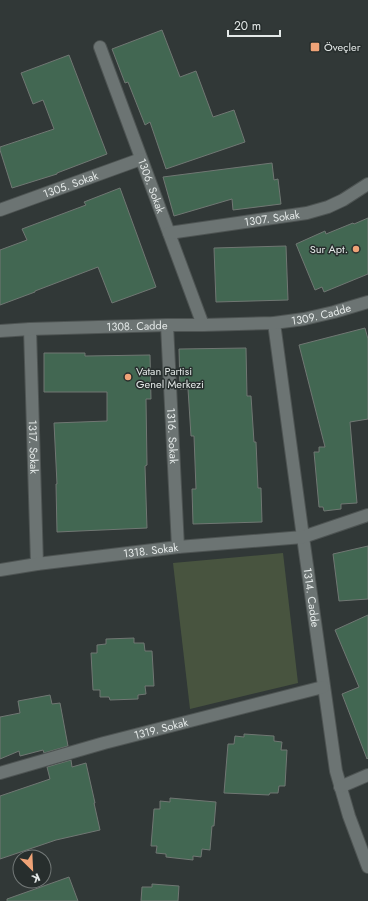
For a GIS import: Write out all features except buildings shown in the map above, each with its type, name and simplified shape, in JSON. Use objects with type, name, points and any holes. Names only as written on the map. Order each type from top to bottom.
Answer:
[{"type":"street","name":"1306. Sokak","points":[[100,47],[203,326]]},
{"type":"street","name":"1305. Sokak","points":[[0,210],[141,159]]},
{"type":"street","name":"1307. Sokak","points":[[169,233],[307,213],[328,207],[343,200],[368,184]]},
{"type":"street","name":"1309. Cadde","points":[[274,323],[304,319],[368,302]]},
{"type":"street","name":"1308. Cadde","points":[[0,331],[274,323]]},
{"type":"street","name":"1314. Cadde","points":[[274,323],[323,687],[335,764],[349,816],[368,867]]},
{"type":"street","name":"1316. Sokak","points":[[167,325],[178,547]]},
{"type":"street","name":"1317. Sokak","points":[[30,329],[37,564]]},
{"type":"street","name":"1318. Sokak","points":[[0,570],[37,564],[178,547],[303,537],[368,515]]},
{"type":"street","name":"1319. Sokak","points":[[0,773],[104,742],[323,687]]},
{"type":"street","points":[[340,787],[368,775]]},
{"type":"green space","points":[[283,553],[298,683],[190,709],[173,563]]},
{"type":"place","name":"Öveçler","points":[[315,47]]},
{"type":"place","name":"Sur Apt.","points":[[356,249]]},
{"type":"place","name":"Vatan Partisi Genel Merkezi","points":[[128,377]]}]
